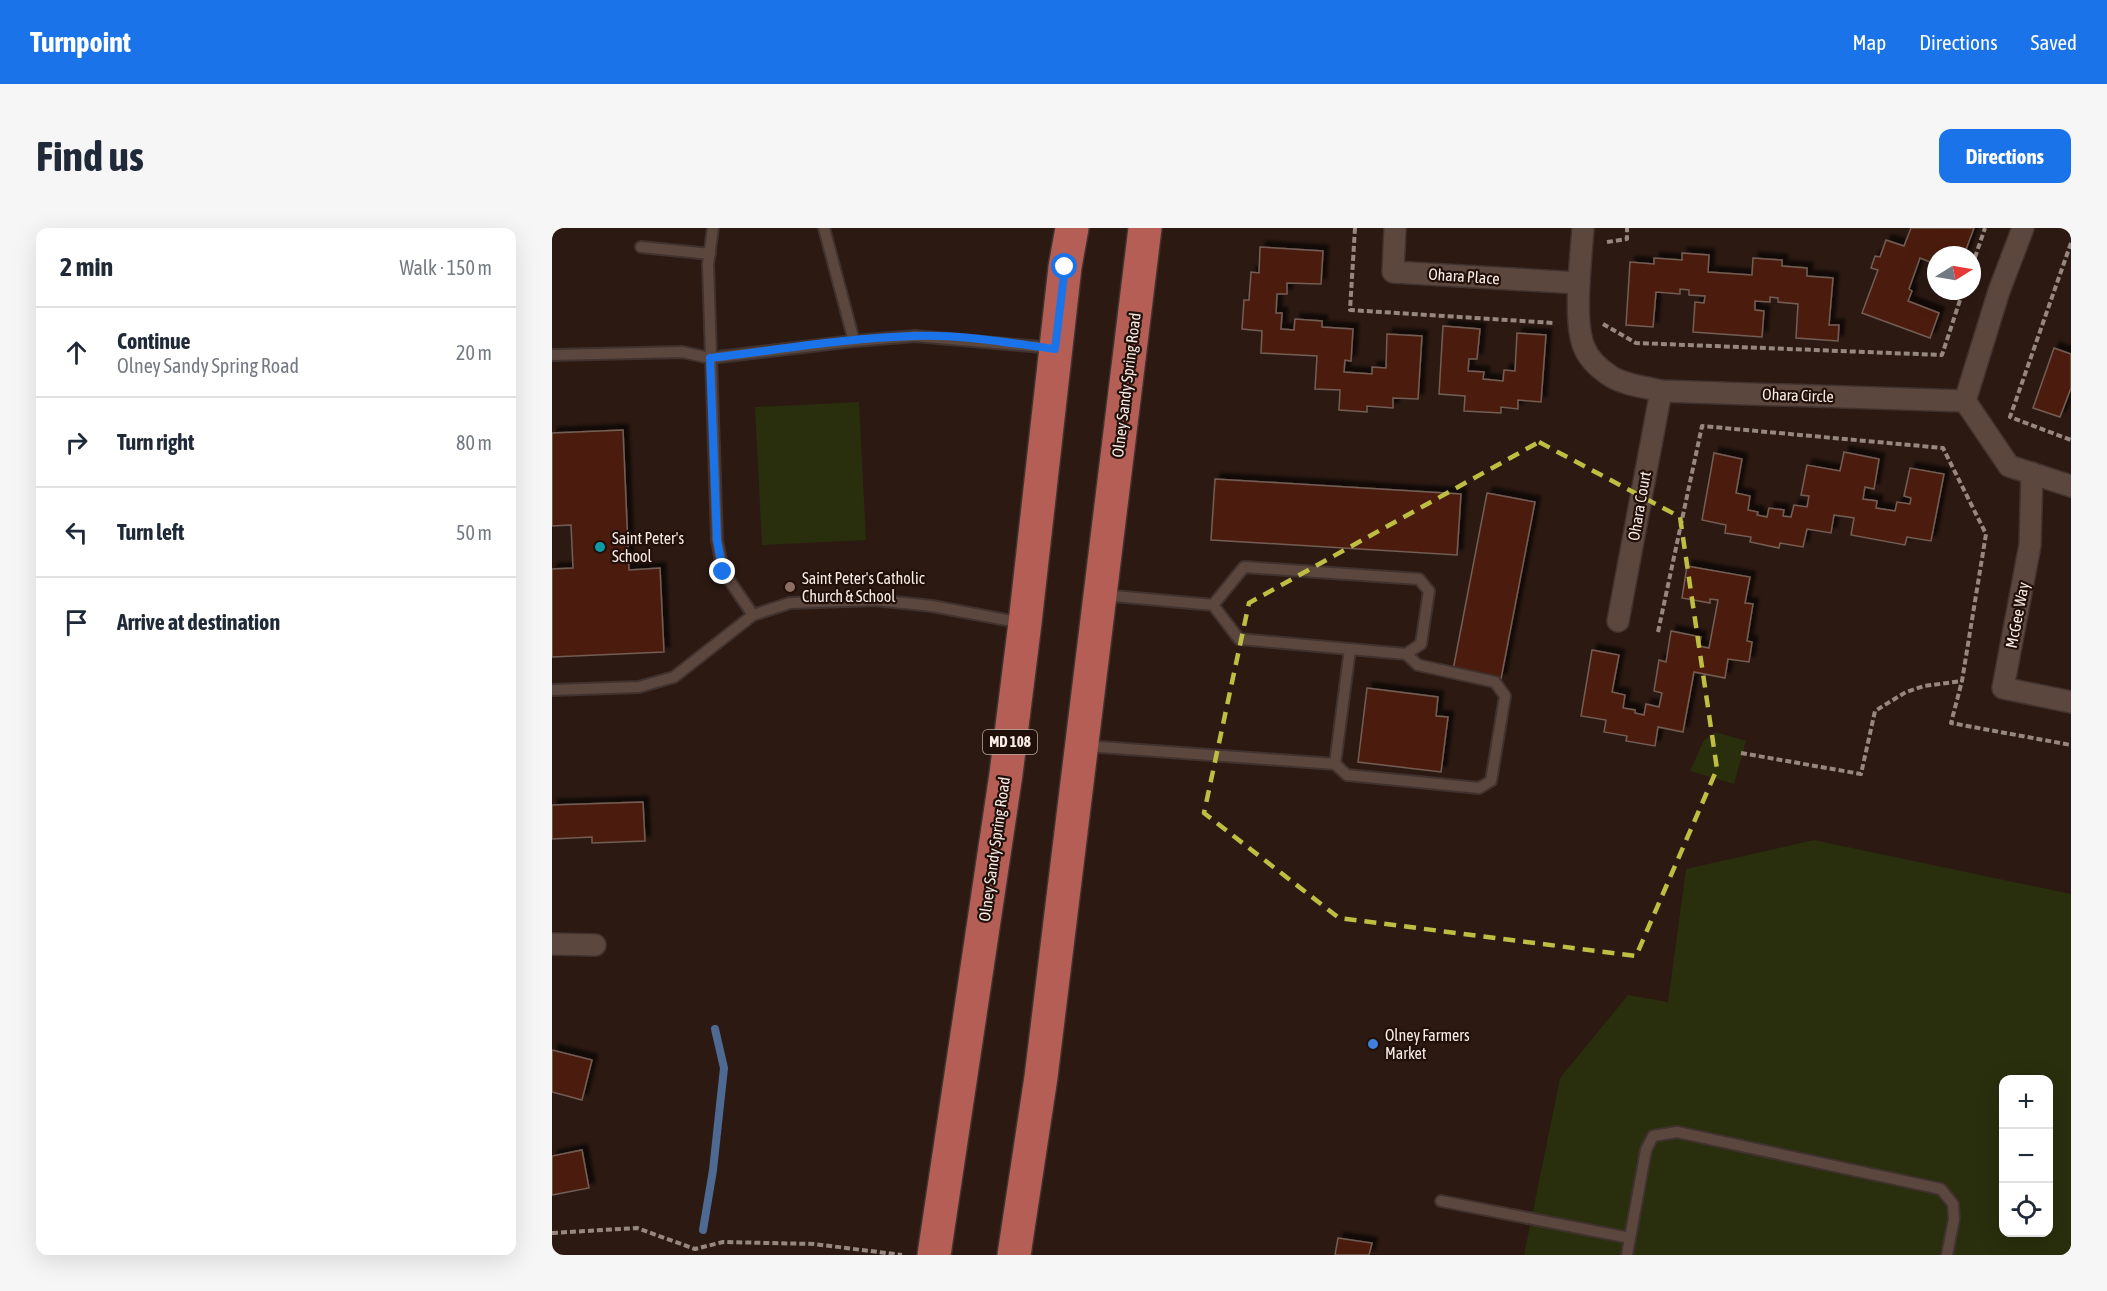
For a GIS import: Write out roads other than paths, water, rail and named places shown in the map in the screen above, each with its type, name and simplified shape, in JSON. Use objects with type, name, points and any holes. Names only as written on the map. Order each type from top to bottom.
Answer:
[{"type":"main road","name":"Olney Sandy Spring Road","points":[[934,1255],[1006,774],[1055,349],[1072,228]]},
{"type":"main road","name":"Olney Sandy Spring Road","points":[[1014,1255],[1041,1077],[1145,228]]},
{"type":"street","name":"Ohara Place","points":[[1395,228],[1393,272],[1579,283]]},
{"type":"street","name":"Ohara Circle","points":[[1582,228],[1579,320],[1584,347],[1595,365],[1614,378],[1661,391],[1965,401]]},
{"type":"street","points":[[2023,228],[1999,291],[1965,401],[2009,465],[2071,486]]},
{"type":"street","name":"Ohara Court","points":[[1618,621],[1661,391]]},
{"type":"street","name":"McGee Way","points":[[2032,473],[2030,546],[2003,688],[2071,702]]},
{"type":"street","points":[[552,944],[595,945]]},
{"type":"lane","points":[[713,228],[710,254],[710,358],[717,540],[723,572],[753,615]]},
{"type":"lane","points":[[824,228],[854,341]]},
{"type":"lane","points":[[641,247],[710,254]]},
{"type":"lane","points":[[552,355],[681,352],[710,358],[915,336],[949,337],[1055,349]]},
{"type":"lane","points":[[1213,605],[1244,567],[1419,579],[1429,591],[1421,644],[1406,654]]},
{"type":"lane","points":[[1082,745],[1335,764],[1347,775],[1479,788],[1491,781],[1505,696],[1496,682],[1418,665],[1406,654],[1239,639],[1213,605],[1100,595]]},
{"type":"lane","points":[[552,690],[639,687],[674,677],[753,615],[790,603],[875,600],[932,606],[1025,623]]},
{"type":"lane","points":[[1335,764],[1350,649]]},
{"type":"lane","points":[[1627,1255],[1646,1150],[1653,1136],[1677,1132],[1941,1189],[1953,1204],[1954,1219],[1947,1255]]},
{"type":"lane","points":[[1441,1201],[1630,1238]]},
{"type":"waterway","points":[[703,1230],[713,1170],[724,1068],[715,1029]]},
{"type":"place","name":"Saint Peter's School","points":[[600,547]]},
{"type":"place","name":"Saint Peter's Catholic Church & School","points":[[790,587]]},
{"type":"place","name":"Olney Farmers Market","points":[[1373,1044]]}]
